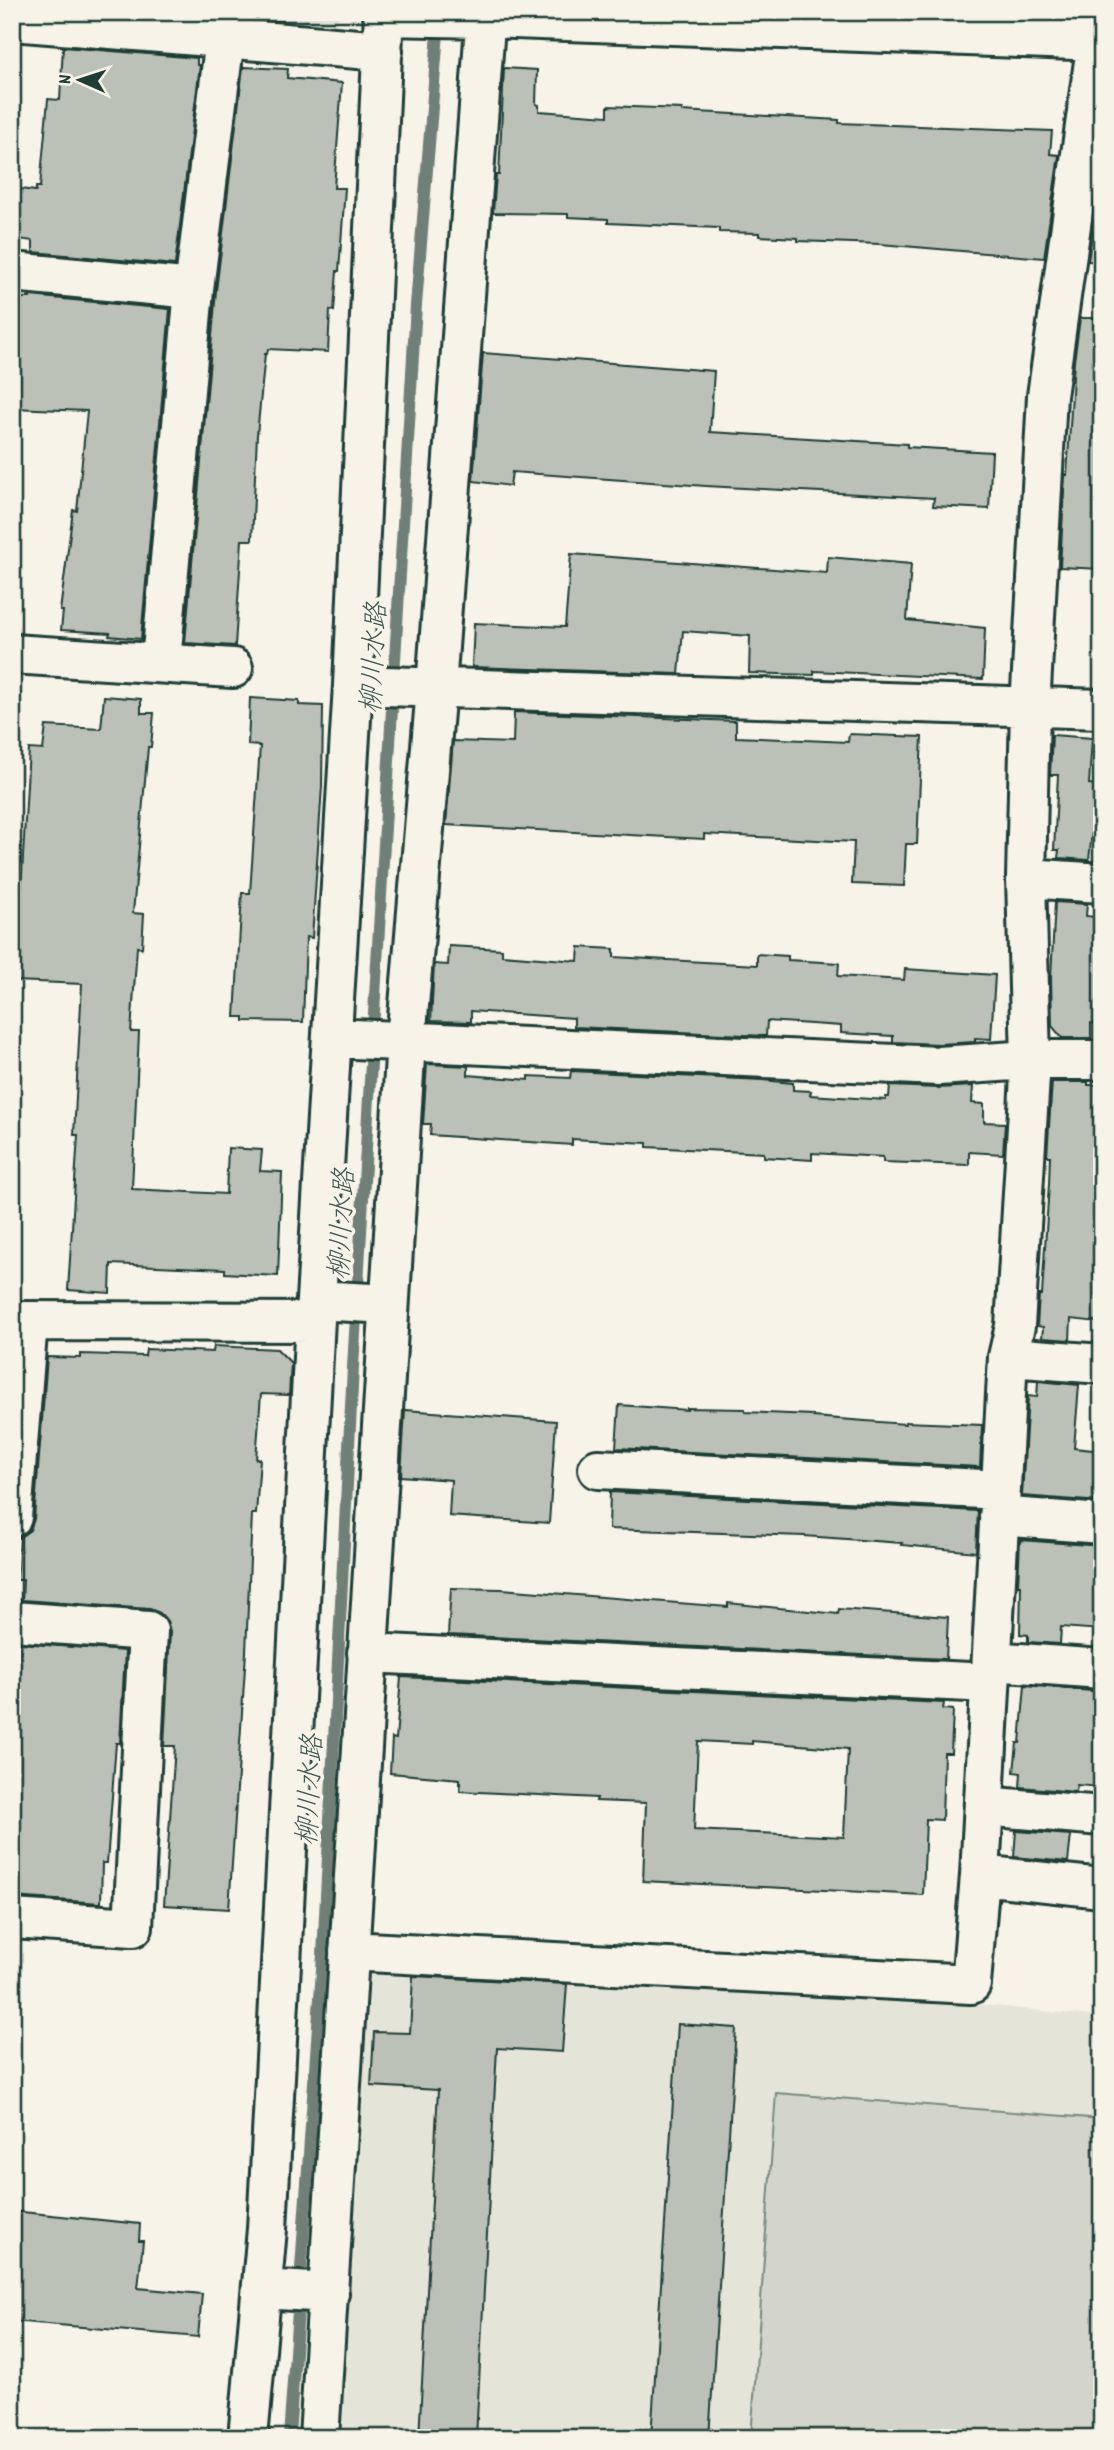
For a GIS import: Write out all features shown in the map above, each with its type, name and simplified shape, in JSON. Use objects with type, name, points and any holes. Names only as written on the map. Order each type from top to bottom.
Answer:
[{"type":"street","points":[[319,2438],[407,1041],[486,15]]},
{"type":"street","points":[[12,22],[225,38],[383,27],[486,15],[1101,31],[1047,396],[1030,708],[1026,878],[1031,1060],[1015,1326],[1008,1357],[980,1875],[971,1984],[349,1951]]},
{"type":"street","points":[[248,2438],[268,2215],[316,1311],[353,685],[383,27]]},
{"type":"street","points":[[161,662],[194,289],[225,38]]},
{"type":"street","points":[[12,272],[194,289]]},
{"type":"street","points":[[12,654],[233,668]]},
{"type":"street","points":[[353,685],[1102,709]]},
{"type":"street","points":[[1026,878],[1102,883]]},
{"type":"street","points":[[332,1038],[939,1066],[1031,1060],[1102,1060]]},
{"type":"street","points":[[12,1517],[20,1322],[316,1311],[389,1304]]},
{"type":"street","points":[[1008,1357],[1102,1364]]},
{"type":"street","points":[[598,1468],[1000,1503],[1102,1524]]},
{"type":"street","points":[[12,1622],[148,1631],[133,1927],[12,1919]]},
{"type":"street","points":[[367,1653],[991,1672],[1102,1669]]},
{"type":"street","points":[[984,1806],[1102,1816]]},
{"type":"street","points":[[980,1875],[1102,1888]]},
{"type":"street","points":[[262,2289],[328,2293]]},
{"type":"shaded area","points":[[117,12],[342,12],[332,30]]},
{"type":"shaded area","points":[[382,1962],[973,2004],[1102,2017],[1102,2438],[336,2438],[371,1967]]},
{"type":"shaded area","points":[[776,2093],[1102,2119],[1102,2438],[751,2438]]},
{"type":"building","points":[[63,47],[197,58],[197,65],[200,65],[175,265],[33,252],[33,241],[12,238],[12,188],[36,191],[36,187],[40,187],[48,99],[60,100]]},
{"type":"building","points":[[243,67],[288,69],[287,78],[342,83],[334,188],[345,188],[339,271],[334,311],[330,310],[328,352],[268,349],[265,354],[257,435],[252,540],[242,540],[235,646],[185,643],[216,291]]},
{"type":"building","points":[[504,68],[537,70],[536,104],[539,105],[539,111],[608,116],[608,106],[839,120],[839,123],[1052,131],[1050,154],[1059,155],[1044,258],[880,244],[798,241],[798,238],[759,236],[759,233],[719,232],[719,228],[608,223],[608,219],[568,217],[568,214],[493,213],[496,175],[499,175]]},
{"type":"building","points":[[1102,164],[1102,262],[1088,261]]},
{"type":"building","points":[[30,296],[170,309],[141,639],[109,636],[110,633],[61,630],[63,611],[60,611],[73,510],[77,511],[87,411],[12,408],[12,297]]},
{"type":"building","points":[[1080,318],[1102,318],[1102,569],[1060,567],[1074,361]]},
{"type":"building","points":[[483,353],[714,371],[710,432],[992,452],[989,509],[933,506],[934,498],[512,472],[510,486],[473,481]]},
{"type":"building","points":[[571,554],[827,573],[828,557],[911,564],[907,620],[985,628],[983,679],[814,671],[814,675],[749,673],[750,636],[683,631],[679,674],[472,667],[474,623],[565,627]]},
{"type":"building","points":[[104,696],[141,699],[141,713],[154,713],[151,747],[148,747],[133,913],[144,914],[142,948],[137,947],[131,1032],[139,1032],[132,1189],[226,1194],[228,1148],[262,1150],[260,1171],[282,1172],[278,1276],[225,1273],[225,1269],[111,1264],[110,1293],[68,1290],[78,1135],[74,1135],[82,984],[16,981],[29,749],[43,750],[46,726],[101,729]]},
{"type":"building","points":[[250,698],[299,701],[299,705],[323,706],[322,786],[312,938],[306,937],[303,1022],[244,1021],[244,1017],[235,1017],[242,893],[250,893],[260,746],[248,745]]},
{"type":"building","points":[[514,712],[736,721],[736,737],[848,742],[849,734],[922,737],[917,844],[906,844],[904,886],[852,884],[854,842],[704,834],[704,839],[446,825],[453,741],[513,743]]},
{"type":"building","points":[[1052,735],[1092,738],[1089,784],[1101,785],[1097,832],[1092,832],[1089,860],[1058,858],[1059,850],[1054,850],[1058,775],[1050,775]]},
{"type":"building","points":[[1055,902],[1087,904],[1086,916],[1102,918],[1100,1024],[1091,1023],[1091,1038],[1062,1038],[1052,1026],[1051,977]]},
{"type":"building","points":[[449,946],[502,949],[502,955],[578,961],[579,947],[614,949],[614,957],[757,965],[757,954],[788,956],[788,960],[839,963],[838,976],[904,980],[905,969],[995,975],[991,1039],[975,1038],[975,1042],[939,1044],[893,1042],[893,1036],[841,1033],[841,1026],[767,1021],[766,1036],[574,1027],[574,1018],[471,1011],[471,1022],[431,1021],[434,964],[448,965]]},
{"type":"building","points":[[427,1064],[468,1066],[468,1075],[529,1080],[529,1076],[570,1078],[571,1071],[762,1080],[793,1083],[793,1090],[811,1091],[810,1095],[886,1100],[890,1086],[973,1086],[972,1103],[984,1104],[984,1122],[1005,1123],[1003,1154],[969,1152],[969,1165],[883,1162],[883,1157],[812,1153],[812,1160],[764,1157],[764,1153],[647,1147],[647,1143],[572,1139],[572,1145],[430,1135],[431,1124],[423,1124]]},
{"type":"building","points":[[1052,1082],[1088,1082],[1088,1085],[1102,1085],[1102,1152],[1096,1227],[1102,1227],[1098,1322],[1071,1319],[1070,1340],[1042,1338],[1043,1327],[1037,1326],[1039,1295],[1042,1295],[1049,1184],[1050,1156],[1047,1156]]},
{"type":"building","points":[[214,1346],[277,1349],[291,1363],[289,1395],[261,1394],[256,1459],[260,1459],[256,1514],[252,1514],[229,1909],[164,1905],[175,1746],[164,1746],[170,1632],[167,1621],[160,1613],[150,1609],[22,1600],[23,1580],[17,1580],[20,1537],[30,1530],[34,1519],[47,1357],[81,1358],[81,1354],[145,1356],[146,1349],[213,1352]]},
{"type":"building","points":[[1038,1381],[1079,1385],[1074,1448],[1102,1451],[1102,1502],[1022,1496],[1028,1396],[1037,1397]]},
{"type":"building","points":[[619,1405],[687,1410],[745,1409],[745,1412],[905,1424],[982,1425],[980,1467],[616,1448]]},
{"type":"building","points":[[405,1410],[556,1421],[549,1523],[449,1516],[451,1480],[401,1476]]},
{"type":"building","points":[[610,1492],[978,1511],[976,1552],[901,1545],[902,1543],[804,1536],[609,1529]]},
{"type":"building","points":[[1020,1540],[1102,1546],[1102,1630],[1061,1627],[1060,1644],[1028,1642],[1028,1635],[1020,1634]]},
{"type":"building","points":[[451,1588],[501,1589],[728,1607],[728,1603],[838,1614],[839,1609],[948,1617],[946,1659],[448,1635]]},
{"type":"building","points":[[20,1643],[125,1651],[120,1743],[116,1743],[107,1863],[102,1863],[101,1903],[12,1897],[12,1696],[16,1697]]},
{"type":"building","points":[[401,1677],[944,1703],[943,1709],[953,1710],[951,1753],[944,1753],[942,1820],[926,1819],[923,1895],[643,1881],[646,1803],[460,1791],[460,1779],[390,1773],[392,1738],[396,1739]],"holes":[[[698,1741],[752,1744],[752,1741],[848,1749],[844,1837],[694,1830]]]},
{"type":"building","points":[[1025,1685],[1102,1692],[1102,1787],[1077,1785],[1076,1792],[1020,1787],[1021,1773],[1014,1772],[1017,1743],[1020,1743]]},
{"type":"building","points":[[1016,1831],[1071,1835],[1068,1862],[1014,1857]]},
{"type":"building","points":[[413,1976],[567,1984],[562,2052],[497,2048],[476,2438],[419,2438],[438,2090],[371,2086],[374,2032],[410,2033]]},
{"type":"building","points":[[678,2024],[736,2028],[709,2438],[651,2438]]},
{"type":"building","points":[[12,2211],[140,2224],[139,2241],[143,2241],[138,2288],[202,2294],[198,2337],[12,2321]]},
{"type":"waterway","name":"柳川水路","points":[[289,2438],[323,1955],[353,1367],[416,305],[439,21]]}]
